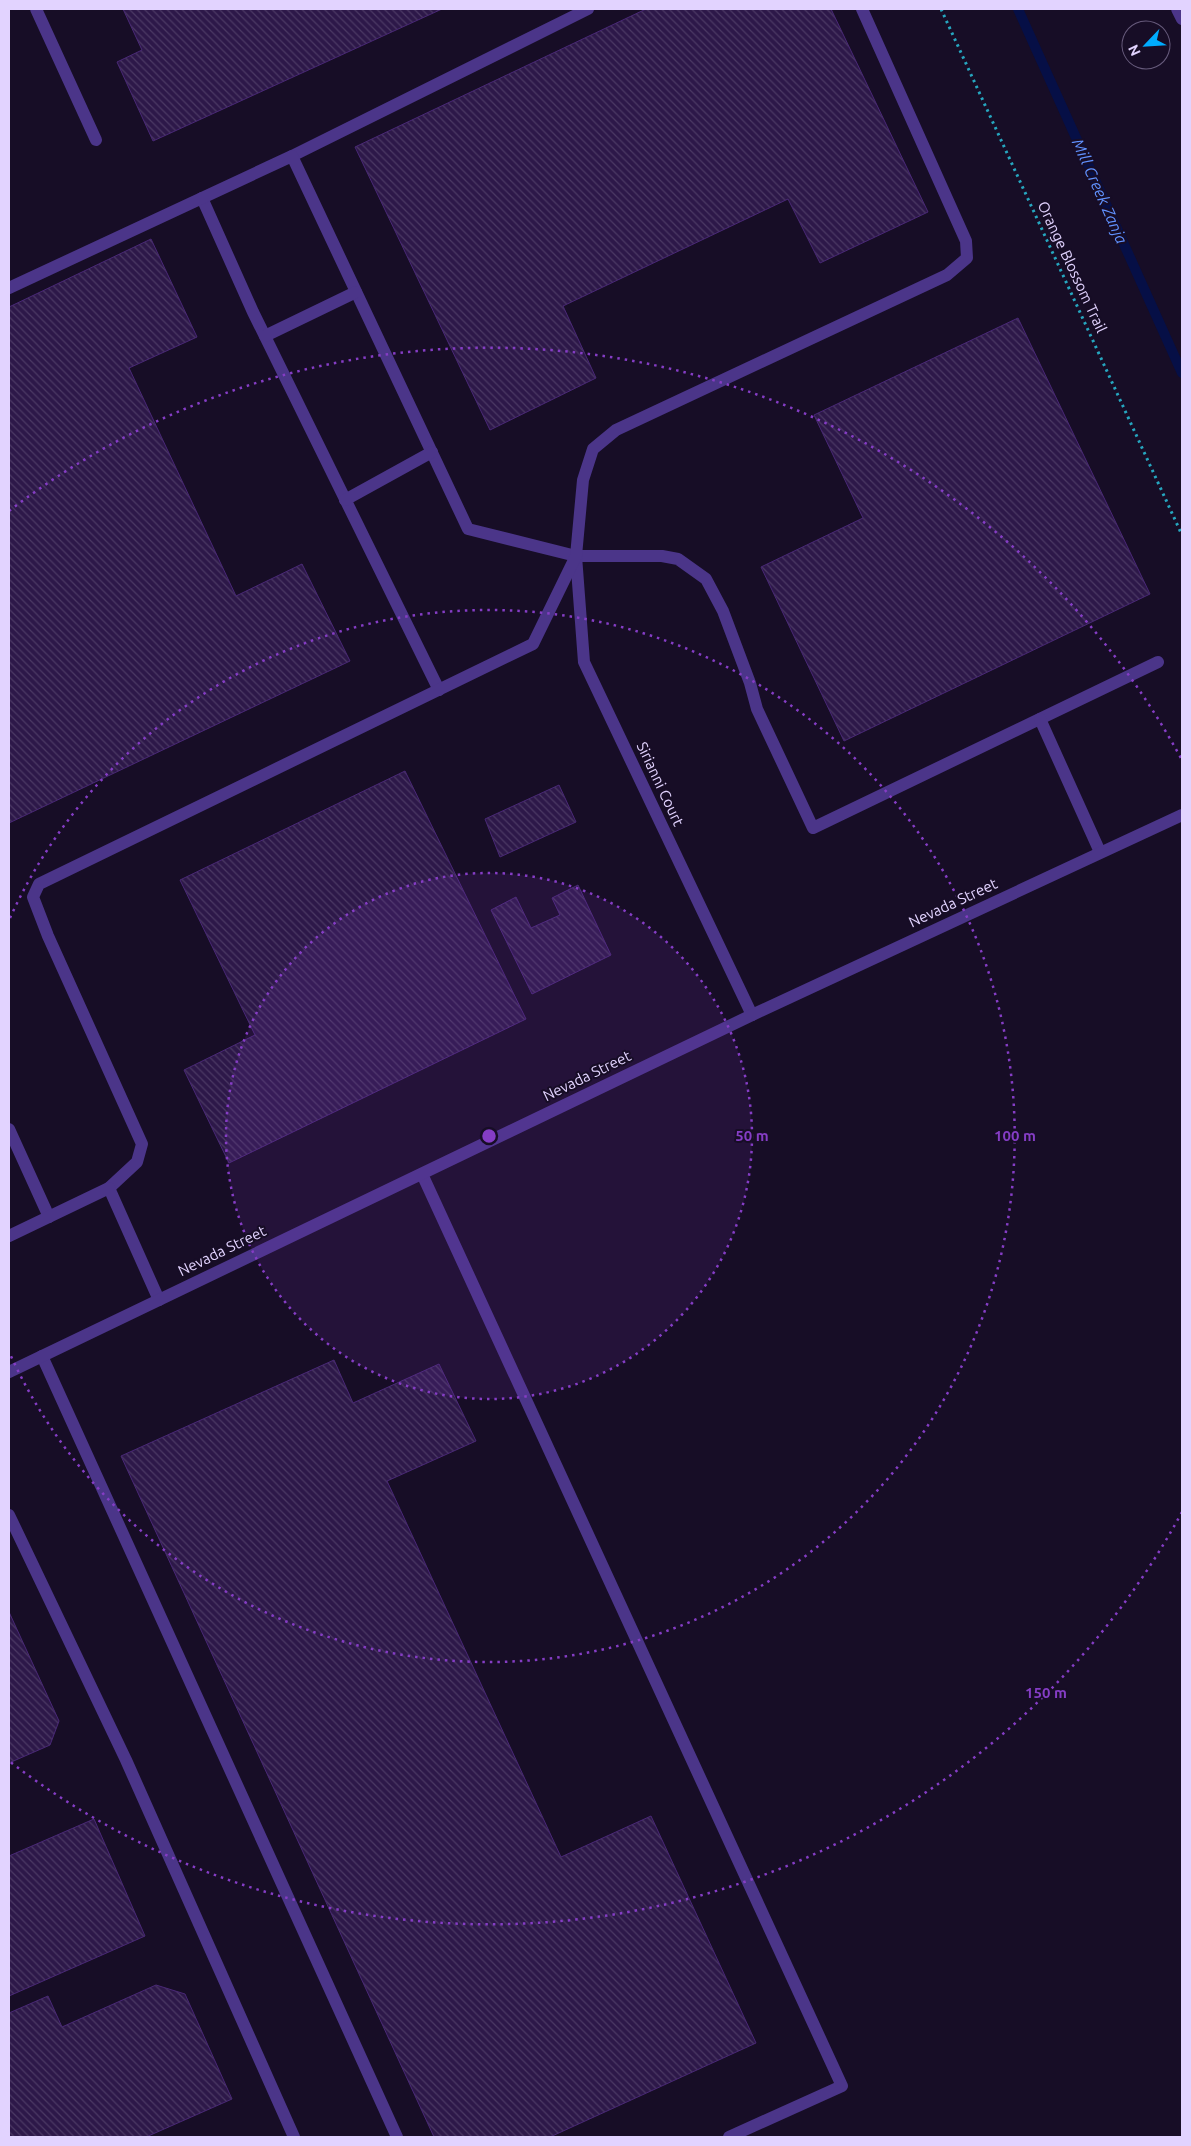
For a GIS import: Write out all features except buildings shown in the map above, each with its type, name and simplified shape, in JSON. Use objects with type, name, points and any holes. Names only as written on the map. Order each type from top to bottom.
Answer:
[{"type":"street","points":[[36,9],[96,140]]},
{"type":"street","points":[[9,288],[292,156],[588,9]]},
{"type":"street","points":[[9,1236],[109,1188],[137,1162],[142,1144],[48,936],[33,897],[39,884],[534,644],[576,556],[582,480],[593,449],[616,430],[947,275],[967,258],[966,241],[862,9]]},
{"type":"street","points":[[1177,9],[1182,19]]},
{"type":"street","points":[[292,156],[468,529],[576,556],[662,556],[678,559],[706,579],[723,610],[750,683],[757,709],[813,828],[1158,662]]},
{"type":"street","points":[[202,198],[265,336],[439,690]]},
{"type":"street","points":[[265,336],[356,292]]},
{"type":"street","points":[[345,500],[432,452]]},
{"type":"street","name":"Sirianni Court","points":[[576,556],[584,662],[752,1015]]},
{"type":"street","points":[[1040,719],[1100,852]]},
{"type":"street","name":"Nevada Street","points":[[9,1372],[752,1015],[1182,815]]},
{"type":"street","points":[[9,1129],[49,1217]]},
{"type":"street","points":[[422,1174],[842,2086],[729,2137]]},
{"type":"street","points":[[109,1188],[159,1300]]},
{"type":"street","points":[[42,1356],[397,2137]]},
{"type":"street","points":[[9,1515],[126,1760],[294,2137]]},
{"type":"path","name":"Orange Blossom Trail","points":[[941,9],[1182,535]]},
{"type":"waterway","name":"Mill Creek Zanja","points":[[1018,9],[1182,373]]}]
